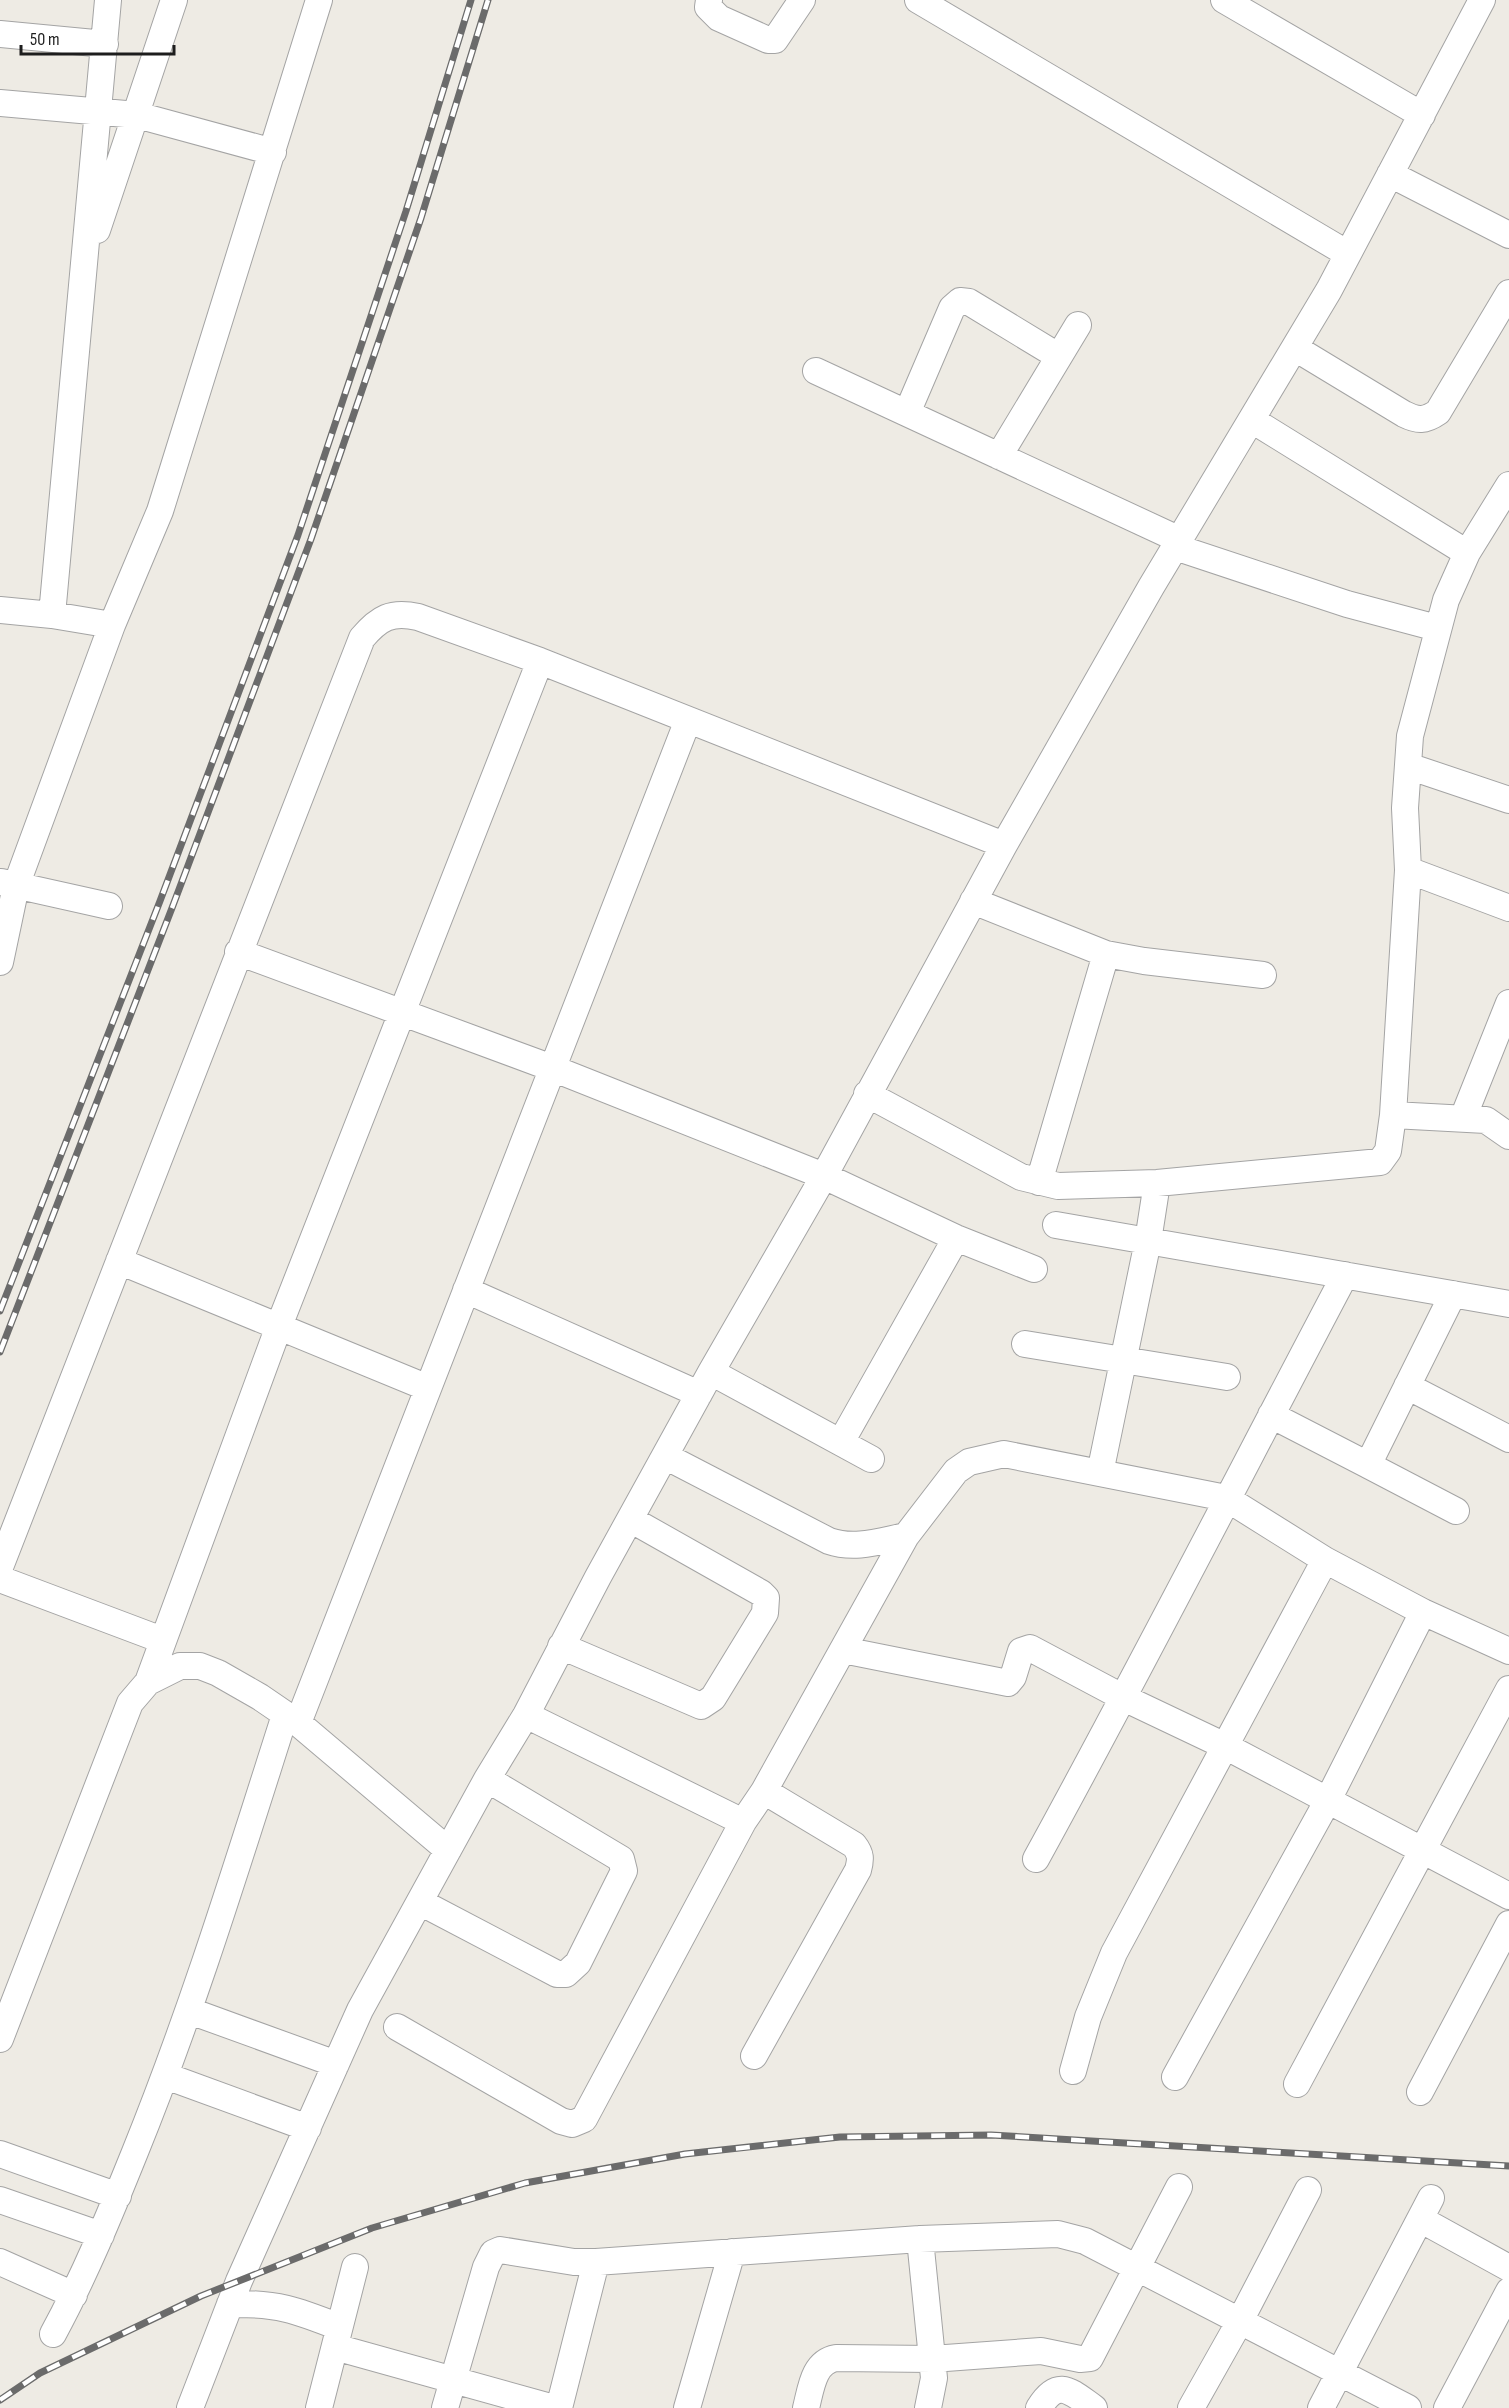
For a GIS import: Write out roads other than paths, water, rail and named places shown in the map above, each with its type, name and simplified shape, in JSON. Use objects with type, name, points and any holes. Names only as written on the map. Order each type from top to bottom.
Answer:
[{"type":"street","points":[[52,615],[108,0]]},
{"type":"street","points":[[83,268],[137,115],[174,0]]},
{"type":"street","points":[[0,962],[8,884],[160,511],[319,0]]},
{"type":"street","points":[[709,0],[708,8],[719,18],[768,40],[775,40],[802,0]]},
{"type":"street","points":[[918,0],[1348,254]]},
{"type":"street","points":[[1224,0],[1422,115]]},
{"type":"street","points":[[190,2408],[230,2304],[360,2010],[487,1779],[526,1715],[664,1456],[824,1176],[1004,845],[1348,254],[1482,0]]},
{"type":"street","points":[[0,34],[105,44]]},
{"type":"street","points":[[0,103],[137,115],[273,152]]},
{"type":"street","points":[[1390,174],[1509,235]]},
{"type":"street","points":[[1295,348],[1404,414],[1415,419],[1427,419],[1438,412],[1509,293]]},
{"type":"street","points":[[907,413],[952,308],[960,302],[969,302],[1059,356]]},
{"type":"street","points":[[999,456],[1078,326]]},
{"type":"street","points":[[816,371],[1178,543],[1347,604],[1437,628]]},
{"type":"street","points":[[1252,420],[1467,553]]},
{"type":"street","points":[[867,1095],[1001,1167],[1021,1177],[1039,1182],[1078,1186],[1157,1182],[1380,1162],[1388,1151],[1393,1115],[1408,870],[1406,808],[1410,736],[1446,600],[1467,553],[1509,485]]},
{"type":"street","points":[[0,610],[52,615],[112,625]]},
{"type":"street","points":[[0,1567],[362,638],[373,625],[400,613],[418,617],[540,661],[1004,845]]},
{"type":"street","points":[[2,2028],[130,1703],[148,1682],[279,1326],[540,661]]},
{"type":"street","points":[[53,2334],[74,2295],[101,2235],[166,2076],[292,1719],[428,1388],[688,720]]},
{"type":"street","points":[[1408,766],[1509,800]]},
{"type":"street","points":[[1408,870],[1509,908]]},
{"type":"street","points":[[8,884],[109,906]]},
{"type":"street","points":[[973,901],[1106,954],[1144,961],[1263,975]]},
{"type":"street","points":[[238,952],[552,1068],[824,1176],[956,1238],[1034,1269]]},
{"type":"street","points":[[1039,1182],[1106,954]]},
{"type":"street","points":[[1463,1118],[1509,1003]]},
{"type":"street","points":[[1393,1115],[1486,1120],[1509,1136]]},
{"type":"street","points":[[1100,1473],[1148,1240],[1157,1182]]},
{"type":"street","points":[[1056,1225],[1509,1304]]},
{"type":"street","points":[[841,1442],[956,1238]]},
{"type":"street","points":[[119,1261],[428,1388]]},
{"type":"street","points":[[1036,1859],[1124,1698],[1226,1498],[1345,1275]]},
{"type":"street","points":[[466,1290],[699,1394]]},
{"type":"street","points":[[1368,1465],[1453,1294]]},
{"type":"street","points":[[1025,1344],[1227,1377]]},
{"type":"street","points":[[711,1372],[870,1459]]},
{"type":"street","points":[[1407,1386],[1509,1439]]},
{"type":"street","points":[[1271,1415],[1456,1511]]},
{"type":"street","points":[[397,2027],[561,2121],[572,2124],[584,2119],[743,1822],[764,1791],[906,1536],[956,1471],[969,1461],[1004,1454],[1226,1498],[1324,1560],[1423,1612],[1509,1651]]},
{"type":"street","points":[[664,1456],[829,1541],[843,1546],[858,1546],[906,1536]]},
{"type":"street","points":[[561,1646],[701,1706],[713,1698],[765,1612],[766,1598],[761,1593],[630,1519]]},
{"type":"street","points":[[1073,2071],[1091,2008],[1114,1953],[1324,1560]]},
{"type":"street","points":[[0,1579],[162,1640]]},
{"type":"street","points":[[1175,2077],[1328,1800],[1423,1612]]},
{"type":"street","points":[[843,1650],[1008,1683],[1013,1677],[1021,1651],[1029,1648],[1124,1698],[1225,1746],[1509,1896]]},
{"type":"street","points":[[148,1682],[180,1666],[200,1666],[218,1673],[292,1719],[448,1850]]},
{"type":"street","points":[[1297,2085],[1509,1689]]},
{"type":"street","points":[[526,1715],[743,1822]]},
{"type":"street","points":[[420,1902],[557,1974],[566,1974],[578,1963],[624,1870],[621,1859],[487,1779]]},
{"type":"street","points":[[754,2056],[858,1870],[860,1860],[859,1852],[854,1845],[764,1791]]},
{"type":"street","points":[[1420,2092],[1509,1924]]},
{"type":"street","points":[[190,2011],[336,2064]]},
{"type":"street","points":[[166,2076],[308,2128]]},
{"type":"street","points":[[0,2154],[118,2196]]},
{"type":"street","points":[[806,2408],[817,2370],[828,2359],[933,2359],[1041,2351],[1080,2359],[1090,2358],[1179,2187]]},
{"type":"street","points":[[1191,2408],[1240,2321],[1308,2190]]},
{"type":"street","points":[[0,2200],[101,2235]]},
{"type":"street","points":[[1321,2408],[1425,2209],[1509,2268]]},
{"type":"street","points":[[445,2408],[486,2267],[493,2253],[507,2250],[574,2262],[596,2262],[920,2239],[1058,2234],[1085,2241],[1408,2408]]},
{"type":"street","points":[[920,2239],[934,2378],[928,2408]]},
{"type":"street","points":[[687,2408],[732,2252]]},
{"type":"street","points":[[0,2262],[74,2295]]},
{"type":"street","points":[[559,2408],[596,2262]]},
{"type":"street","points":[[319,2408],[355,2267]]},
{"type":"street","points":[[1447,2408],[1509,2291]]},
{"type":"street","points":[[230,2304],[262,2304],[298,2311],[337,2337],[453,2380],[554,2408]]},
{"type":"street","points":[[1039,2408],[1048,2395],[1053,2391],[1061,2390],[1068,2390],[1094,2408]]},
{"type":"railway","points":[[0,1311],[160,901],[298,535],[406,211],[471,0]]},
{"type":"railway","points":[[0,1352],[172,908],[311,539],[421,218],[488,0]]},
{"type":"railway","points":[[0,2400],[40,2373],[201,2296],[372,2228],[525,2183],[685,2154],[840,2137],[991,2135],[1509,2166]]}]
